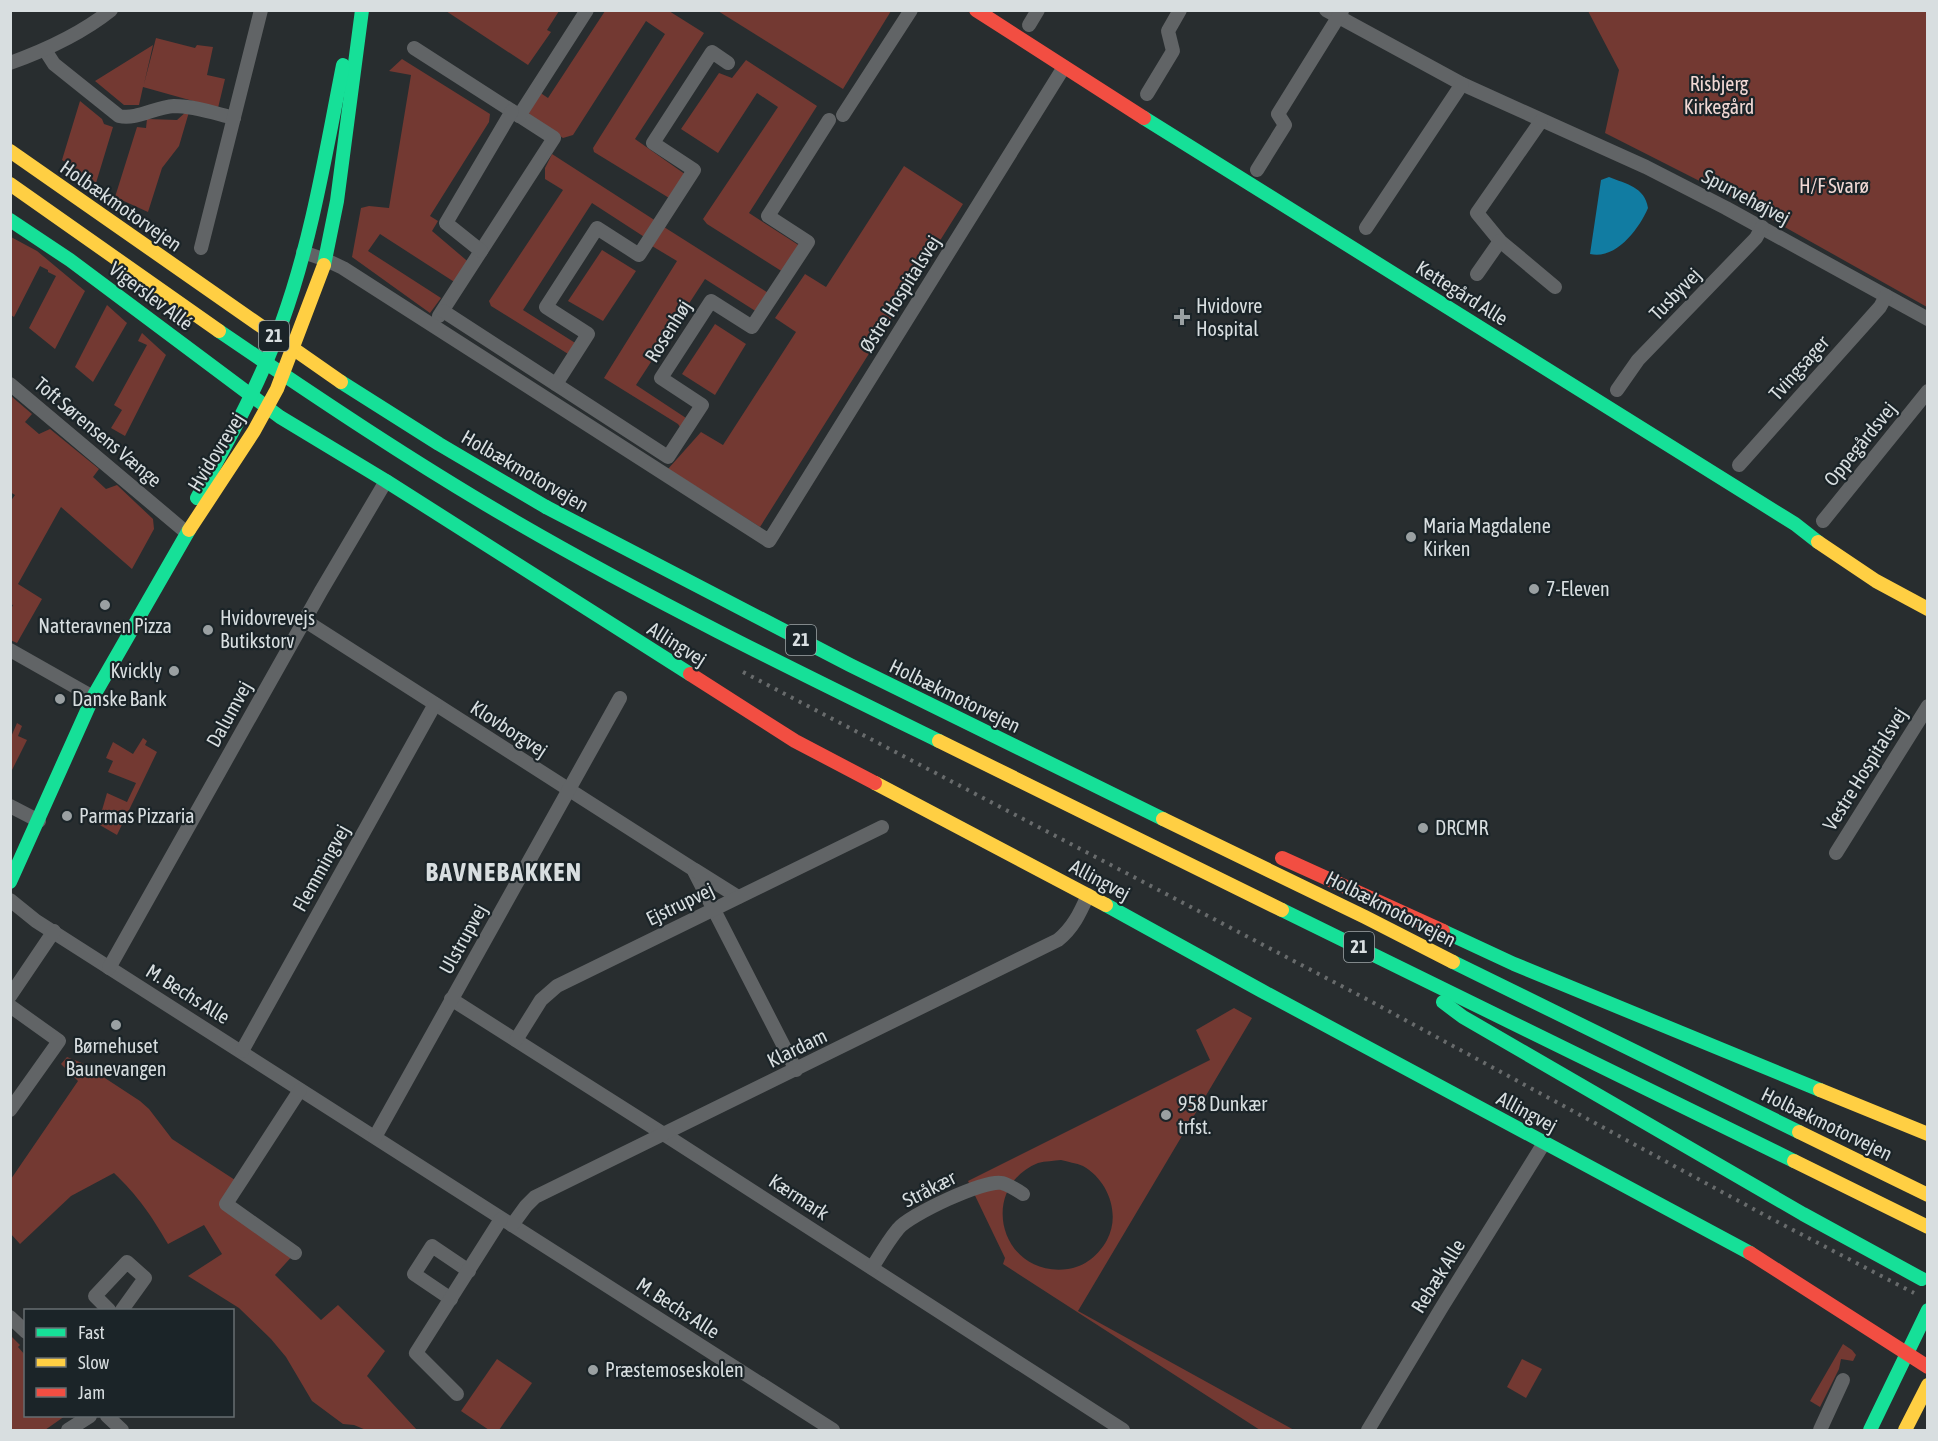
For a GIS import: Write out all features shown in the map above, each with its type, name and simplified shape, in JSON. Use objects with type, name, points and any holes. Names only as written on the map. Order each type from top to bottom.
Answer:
[{"type":"main road","name":"Hvidovrevej","points":[[10,882],[34,818],[89,695],[183,529],[239,421],[283,320],[324,167],[349,35],[360,10]]},
{"type":"main road","name":"Hvidovrevej","points":[[183,529],[254,431],[277,389],[326,260],[337,201],[360,10]]},
{"type":"main road","name":"Kettegård Alle","points":[[976,10],[1795,524],[1830,552],[1903,597],[1928,609]]},
{"type":"main road","name":"Holbækmotorvejen","points":[[10,151],[332,376],[439,444],[546,507],[948,714],[1928,1195]]},
{"type":"main road","name":"21","points":[[10,184],[318,399],[427,469],[660,602],[790,669],[1928,1227]]},
{"type":"main road","name":"Vigerslev Allé","points":[[10,220],[70,260],[266,407]]},
{"type":"main road","name":"Allingvej","points":[[266,407],[795,741],[1088,895],[1272,997],[1746,1250],[1906,1355],[1928,1367]]},
{"type":"main road","points":[[948,714],[1014,735],[1141,793]]},
{"type":"main road","name":"Hvidovrevej","points":[[10,853],[34,818]]},
{"type":"main road","points":[[1269,851],[1514,964],[1928,1134]]},
{"type":"main road","points":[[1395,965],[1463,1017],[1803,1214],[1925,1280]]},
{"type":"main road","points":[[1870,1431],[1926,1313]]},
{"type":"main road","points":[[1905,1431],[1928,1385]]},
{"type":"street","points":[[10,63],[45,50],[111,10]]},
{"type":"street","points":[[201,248],[261,10]]},
{"type":"street","points":[[481,251],[446,223],[516,113],[587,10]]},
{"type":"street","name":"Rosenhøj","points":[[443,310],[668,457],[702,405],[661,378],[711,300],[752,327],[808,242],[768,216],[911,10]]},
{"type":"street","points":[[1029,25],[1038,10]]},
{"type":"street","points":[[1147,94],[1173,51],[1168,31],[1180,10]]},
{"type":"street","name":"Spurvehøjvej","points":[[1257,170],[1285,125],[1278,114],[1335,13],[1461,84],[1646,167],[1762,227],[1928,319]]},
{"type":"street","points":[[303,252],[343,268],[433,326],[554,138],[414,48]]},
{"type":"street","points":[[45,50],[54,64],[119,116],[128,118],[172,106],[192,107],[234,118]]},
{"type":"street","points":[[556,384],[588,334],[546,306],[597,228],[639,255],[694,170],[653,143],[712,52],[729,63]]},
{"type":"street","name":"Østre Hospitalsvej","points":[[433,326],[769,541],[1064,67]]},
{"type":"street","points":[[1365,228],[1461,84]]},
{"type":"street","points":[[1540,121],[1477,213],[1500,241],[1555,287]]},
{"type":"street","name":"Tusbyvej","points":[[1617,390],[1638,360],[1756,238],[1762,227]]},
{"type":"street","points":[[1477,274],[1500,241]]},
{"type":"street","name":"Tvingsager","points":[[1739,465],[1880,307],[1886,296]]},
{"type":"street","name":"Toft Sørensens Vænge","points":[[10,384],[183,529]]},
{"type":"street","name":"Oppegårdsvej","points":[[1823,521],[1928,391]]},
{"type":"street","name":"Dalumvej","points":[[109,968],[304,620],[386,481]]},
{"type":"street","name":"Klovborgvej","points":[[304,620],[738,897]]},
{"type":"street","points":[[10,650],[89,695]]},
{"type":"street","name":"Ulstrupvej","points":[[375,1137],[620,698]]},
{"type":"street","name":"Flemmingvej","points":[[242,1051],[435,704]]},
{"type":"street","name":"Vestre Hospitalsvej","points":[[1836,853],[1928,706]]},
{"type":"street","points":[[10,806],[34,818]]},
{"type":"street","name":"Ejstrupvej","points":[[516,1040],[541,1000],[556,986],[882,827]]},
{"type":"street","name":"Klovborgvej","points":[[693,869],[796,1070]]},
{"type":"street","name":"Klardam","points":[[506,1222],[535,1197],[1058,940],[1077,920],[1088,895]]},
{"type":"street","name":"M. Bechs Alle","points":[[10,900],[36,921],[833,1431]]},
{"type":"street","name":"M. Bechs Alle","points":[[10,912],[36,921]]},
{"type":"street","points":[[10,996],[54,931]]},
{"type":"street","name":"Kærmark","points":[[451,999],[665,1134],[1123,1431]]},
{"type":"street","points":[[10,1006],[59,1041],[10,1110]]},
{"type":"street","points":[[295,1253],[226,1204],[300,1090]]},
{"type":"street","name":"Rebæk Alle","points":[[1368,1431],[1450,1293],[1545,1143]]},
{"type":"street","name":"Stråkær","points":[[872,1268],[897,1229],[923,1211],[988,1183],[1002,1183],[1023,1194]]},
{"type":"street","points":[[457,1394],[416,1353],[469,1271],[506,1222]]},
{"type":"street","points":[[451,1299],[414,1274],[432,1246],[469,1271]]},
{"type":"street","points":[[107,1309],[95,1296],[127,1262],[145,1278],[123,1309]]},
{"type":"street","points":[[10,1317],[24,1330]]},
{"type":"street","points":[[1820,1431],[1843,1380]]},
{"type":"street","points":[[68,1431],[89,1417]]},
{"type":"street","points":[[108,1417],[122,1431]]},
{"type":"green space","points":[[446,11],[559,11],[547,30],[551,32],[528,65]]},
{"type":"green space","points":[[605,11],[669,11],[704,33],[635,139],[689,177],[674,201],[594,152],[593,148],[665,34],[646,21],[573,135],[563,138],[530,115],[525,107],[536,90],[548,98]]},
{"type":"green space","points":[[718,11],[891,11],[843,89]]},
{"type":"green space","name":"Risbjerg Kirkegård","points":[[1588,11],[1927,11],[1927,307],[1735,199],[1605,133],[1619,70]]},
{"type":"green space","points":[[156,38],[195,48],[197,45],[213,47],[207,75],[225,79],[218,108],[143,87],[139,105],[124,105],[95,81],[153,45],[144,84]]},
{"type":"green space","points":[[402,59],[490,114],[489,122],[430,216],[438,221],[432,231],[472,265],[459,285],[380,234],[368,251],[441,298],[430,313],[352,257],[361,208],[369,206],[389,208],[411,75],[389,71]]},
{"type":"green space","points":[[746,60],[817,106],[749,213],[800,246],[783,272],[707,224],[703,219],[778,107],[757,93],[718,153],[681,129],[719,73],[732,78]]},
{"type":"green space","points":[[80,101],[102,119],[104,124],[113,127],[96,183],[62,160]]},
{"type":"green space","points":[[187,111],[189,112],[179,146],[162,168],[148,212],[115,197],[137,127],[146,128],[147,119],[177,120]]},
{"type":"green space","points":[[552,154],[659,223],[649,240],[592,203],[523,310],[580,346],[573,357],[491,306],[489,301],[563,190],[545,179],[545,168]]},
{"type":"green space","points":[[904,166],[963,204],[760,527],[668,469],[701,432],[723,445],[796,332],[775,318],[805,274],[826,287]]},
{"type":"green space","points":[[664,227],[773,296],[757,312],[705,279],[636,385],[689,420],[682,430],[678,424],[604,378],[677,261],[652,246]]},
{"type":"green space","points":[[11,237],[37,251],[85,291],[55,349],[29,328],[56,276],[40,266],[14,317],[11,315]]},
{"type":"green space","points":[[602,250],[636,271],[603,321],[568,301]]},
{"type":"green space","points":[[107,305],[127,323],[93,382],[75,367]]},
{"type":"green space","points":[[715,324],[746,344],[715,395],[682,374]]},
{"type":"green space","points":[[142,333],[166,355],[125,436],[111,428],[122,410],[114,405],[147,345],[138,341]]},
{"type":"green space","points":[[11,396],[32,414],[25,422],[39,434],[50,429],[99,469],[93,477],[106,489],[117,485],[153,519],[154,529],[132,569],[61,507],[18,584],[42,599],[17,643],[10,640],[13,605],[10,604],[10,502],[15,495],[10,492]]},
{"type":"green space","points":[[17,723],[22,726],[18,736],[27,740],[11,772],[11,737]]},
{"type":"green space","points":[[143,738],[147,741],[145,745],[157,752],[117,835],[98,824],[107,793],[127,802],[136,783],[108,772],[113,761],[106,758],[113,742],[133,754]]},
{"type":"green space","points":[[1234,1008],[1252,1018],[1078,1311],[1294,1430],[1260,1430],[1003,1264],[1005,1258],[968,1181],[1210,1060],[1196,1030]],"holes":[[[1061,1160],[1083,1166],[1092,1172],[1110,1199],[1113,1219],[1107,1240],[1100,1251],[1085,1263],[1068,1269],[1045,1268],[1026,1260],[1013,1246],[1005,1229],[1003,1210],[1007,1191],[1019,1175],[1038,1163]]]},
{"type":"green space","points":[[67,1057],[82,1063],[140,1101],[172,1139],[235,1180],[222,1204],[295,1253],[275,1275],[321,1320],[338,1305],[385,1351],[367,1376],[417,1430],[366,1430],[354,1425],[343,1424],[312,1401],[286,1357],[271,1339],[239,1308],[188,1276],[222,1254],[204,1225],[168,1244],[144,1206],[114,1173],[71,1196],[20,1244],[11,1234],[11,1179],[78,1081],[61,1064]]},
{"type":"green space","points":[[10,1335],[20,1345],[18,1347],[24,1354],[24,1417],[64,1417],[45,1430],[11,1430]]},
{"type":"green space","points":[[1843,1344],[1856,1355],[1853,1361],[1841,1359],[1839,1369],[1820,1407],[1810,1401]]},
{"type":"green space","points":[[497,1359],[532,1383],[499,1430],[489,1430],[461,1411]]},
{"type":"green space","points":[[1522,1359],[1542,1369],[1526,1398],[1507,1387]]},
{"type":"water","points":[[1609,177],[1634,187],[1643,195],[1648,208],[1633,233],[1617,248],[1600,255],[1590,254],[1601,180]]},
{"type":"railway","points":[[743,672],[1372,1002],[1770,1218],[1914,1293]]},
{"type":"traffic: fast","points":[[324,265],[337,201],[362,10]]},
{"type":"traffic: fast","points":[[197,498],[254,390],[293,291],[310,227],[343,65]]},
{"type":"traffic: fast","points":[[1144,118],[1795,524],[1818,542]]},
{"type":"traffic: fast","points":[[10,220],[70,260],[280,417],[386,481],[690,674]]},
{"type":"traffic: fast","points":[[219,331],[403,453],[568,552],[673,608],[939,741]]},
{"type":"traffic: fast","points":[[341,382],[439,444],[546,507]]},
{"type":"traffic: fast","points":[[546,507],[850,665],[1163,819]]},
{"type":"traffic: fast","points":[[10,882],[93,697],[189,530]]},
{"type":"traffic: fast","points":[[1106,905],[1750,1253]]},
{"type":"traffic: fast","points":[[1282,910],[1794,1161]]},
{"type":"traffic: fast","points":[[1443,931],[1514,964],[1820,1090]]},
{"type":"traffic: fast","points":[[1453,962],[1799,1132]]},
{"type":"traffic: fast","points":[[1443,1002],[1463,1017],[1803,1214],[1922,1279]]},
{"type":"traffic: fast","points":[[1870,1430],[1928,1310]]},
{"type":"traffic: slow","points":[[10,151],[341,382]]},
{"type":"traffic: slow","points":[[10,184],[219,331]]},
{"type":"traffic: slow","points":[[189,530],[254,431],[277,389],[324,265]]},
{"type":"traffic: slow","points":[[1818,542],[1876,581],[1928,609]]},
{"type":"traffic: slow","points":[[939,741],[1282,910]]},
{"type":"traffic: slow","points":[[875,783],[1106,905]]},
{"type":"traffic: slow","points":[[1163,819],[1453,962]]},
{"type":"traffic: slow","points":[[1820,1090],[1928,1134]]},
{"type":"traffic: slow","points":[[1799,1132],[1928,1195]]},
{"type":"traffic: slow","points":[[1794,1161],[1928,1227]]},
{"type":"traffic: slow","points":[[1905,1430],[1928,1385]]},
{"type":"traffic: jam","points":[[976,10],[1144,118]]},
{"type":"traffic: jam","points":[[690,674],[795,741],[875,783]]},
{"type":"traffic: jam","points":[[1282,858],[1443,931]]},
{"type":"traffic: jam","points":[[1750,1253],[1928,1367]]},
{"type":"place","name":"Hvidovre Hospital","points":[[1182,317]]},
{"type":"place","name":"Maria Magdalene Kirken","points":[[1411,537]]},
{"type":"place","name":"7-Eleven","points":[[1534,589]]},
{"type":"place","name":"Natteravnen Pizza","points":[[105,605]]},
{"type":"place","name":"Hvidovrevejs Butikstorv","points":[[208,630]]},
{"type":"place","name":"Kvickly","points":[[174,671]]},
{"type":"place","name":"Danske Bank","points":[[60,699]]},
{"type":"place","name":"Parmas Pizzaria","points":[[67,816]]},
{"type":"place","name":"DRCMR","points":[[1423,828]]},
{"type":"place","name":"Børnehuset Baunevangen","points":[[116,1025]]},
{"type":"place","name":"958 Dunkær trfst.","points":[[1166,1115]]},
{"type":"place","name":"Præstemoseskolen","points":[[593,1370]]},
{"type":"district","name":"BAVNEBAKKEN","points":[[504,872]]},
{"type":"park label","name":"H/F Svarø","points":[[1834,186]]}]
